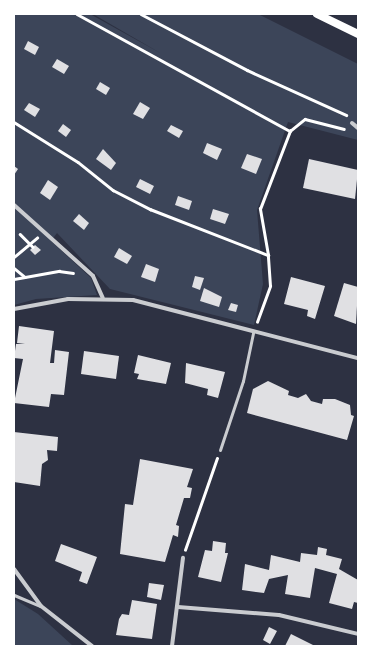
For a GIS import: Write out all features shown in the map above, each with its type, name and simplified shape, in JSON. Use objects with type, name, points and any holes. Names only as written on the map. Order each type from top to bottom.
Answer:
[{"type":"main road","points":[[317,14],[358,34]]},
{"type":"street","points":[[352,123],[358,128]]},
{"type":"street","points":[[14,205],[45,231],[93,276],[103,298]]},
{"type":"street","points":[[14,309],[68,299],[103,298],[133,300],[253,333],[358,358]]},
{"type":"street","points":[[172,646],[183,558]]},
{"type":"street","points":[[14,569],[41,606],[92,646]]},
{"type":"street","points":[[178,607],[279,615],[358,634]]},
{"type":"lane","points":[[220,450],[243,381],[253,333]]},
{"type":"lane","points":[[14,595],[41,606]]},
{"type":"path","points":[[77,14],[290,131]]},
{"type":"path","points":[[141,14],[293,92],[349,116],[352,123],[346,129],[305,119],[290,131],[260,209],[268,255],[270,286],[253,333]]},
{"type":"path","points":[[14,122],[78,162],[113,190],[150,209],[268,255]]},
{"type":"path","points":[[14,257],[45,231]]},
{"type":"path","points":[[20,234],[33,247]]},
{"type":"path","points":[[14,268],[25,278]]},
{"type":"path","points":[[14,279],[59,271],[93,276]]},
{"type":"path","points":[[183,558],[220,450]]},
{"type":"shaded area","points":[[14,14],[90,14],[162,54],[93,14],[258,14],[358,64],[358,140],[288,122],[257,210],[263,284],[254,325],[110,289],[57,233],[51,241],[91,278],[97,295],[36,299],[14,305]]},
{"type":"shaded area","points":[[14,599],[38,614],[73,646],[14,646]]},
{"type":"building","points":[[28,41],[39,47],[35,55],[24,49]]},
{"type":"building","points":[[57,59],[69,66],[64,74],[52,67]]},
{"type":"building","points":[[100,82],[110,88],[106,95],[96,89]]},
{"type":"building","points":[[140,102],[150,108],[143,119],[133,114]]},
{"type":"building","points":[[29,103],[40,109],[35,117],[24,110]]},
{"type":"building","points":[[63,124],[71,130],[66,137],[58,131]]},
{"type":"building","points":[[171,125],[183,131],[179,138],[167,131]]},
{"type":"building","points":[[207,143],[222,149],[217,160],[203,153]]},
{"type":"building","points":[[103,149],[116,163],[111,170],[96,159]]},
{"type":"building","points":[[247,154],[262,159],[256,174],[241,168]]},
{"type":"building","points":[[309,159],[358,170],[355,199],[303,188]]},
{"type":"building","points":[[14,166],[18,169],[14,175]]},
{"type":"building","points":[[140,179],[154,186],[150,194],[136,187]]},
{"type":"building","points":[[48,180],[58,187],[50,200],[40,193]]},
{"type":"building","points":[[178,196],[192,201],[189,210],[175,205]]},
{"type":"building","points":[[213,209],[229,214],[225,224],[210,219]]},
{"type":"building","points":[[79,214],[89,223],[84,230],[73,221]]},
{"type":"building","points":[[35,245],[41,250],[35,255],[30,250]]},
{"type":"building","points":[[119,248],[132,256],[127,264],[114,257]]},
{"type":"building","points":[[146,264],[159,269],[155,282],[141,277]]},
{"type":"building","points":[[195,276],[204,278],[200,290],[192,287]]},
{"type":"building","points":[[291,277],[325,286],[315,319],[307,316],[308,310],[284,304]]},
{"type":"building","points":[[344,283],[358,287],[356,324],[334,316]]},
{"type":"building","points":[[204,288],[222,297],[219,307],[200,301]]},
{"type":"building","points":[[231,303],[238,305],[236,312],[228,310]]},
{"type":"building","points":[[19,326],[54,331],[50,363],[54,363],[55,350],[69,352],[64,395],[51,394],[49,407],[14,403],[23,359],[14,358],[16,344],[25,344],[17,343]]},
{"type":"building","points":[[84,351],[119,356],[116,379],[81,374]]},
{"type":"building","points":[[138,355],[171,363],[166,384],[137,379],[139,374],[134,373]]},
{"type":"building","points":[[186,363],[225,372],[218,398],[207,395],[208,389],[185,383]]},
{"type":"building","points":[[268,381],[289,391],[288,395],[298,398],[306,394],[311,401],[322,404],[323,399],[335,399],[350,405],[351,415],[354,416],[347,440],[247,413],[253,389]]},
{"type":"building","points":[[14,432],[58,437],[57,451],[47,450],[48,460],[42,464],[40,486],[14,482]]},
{"type":"building","points":[[140,459],[193,469],[187,487],[192,488],[190,498],[184,498],[176,525],[179,526],[178,537],[173,535],[165,562],[120,554],[125,504],[133,505]]},
{"type":"building","points":[[213,541],[226,543],[225,553],[228,553],[221,582],[198,577],[205,550],[212,551]]},
{"type":"building","points":[[61,544],[97,557],[87,584],[79,581],[82,572],[55,561]]},
{"type":"building","points":[[318,547],[327,549],[326,555],[342,559],[339,569],[358,580],[358,603],[354,602],[352,609],[329,603],[337,574],[315,568],[310,598],[285,594],[288,575],[269,579],[264,593],[242,590],[245,564],[269,570],[271,555],[300,562],[301,553],[317,555]]},
{"type":"building","points":[[149,583],[164,585],[161,600],[147,597]]},
{"type":"building","points":[[132,600],[157,604],[152,639],[116,635],[119,619],[122,614],[129,615]]},
{"type":"building","points":[[269,627],[277,631],[270,644],[263,640]]},
{"type":"building","points":[[291,634],[315,646],[285,646]]}]
